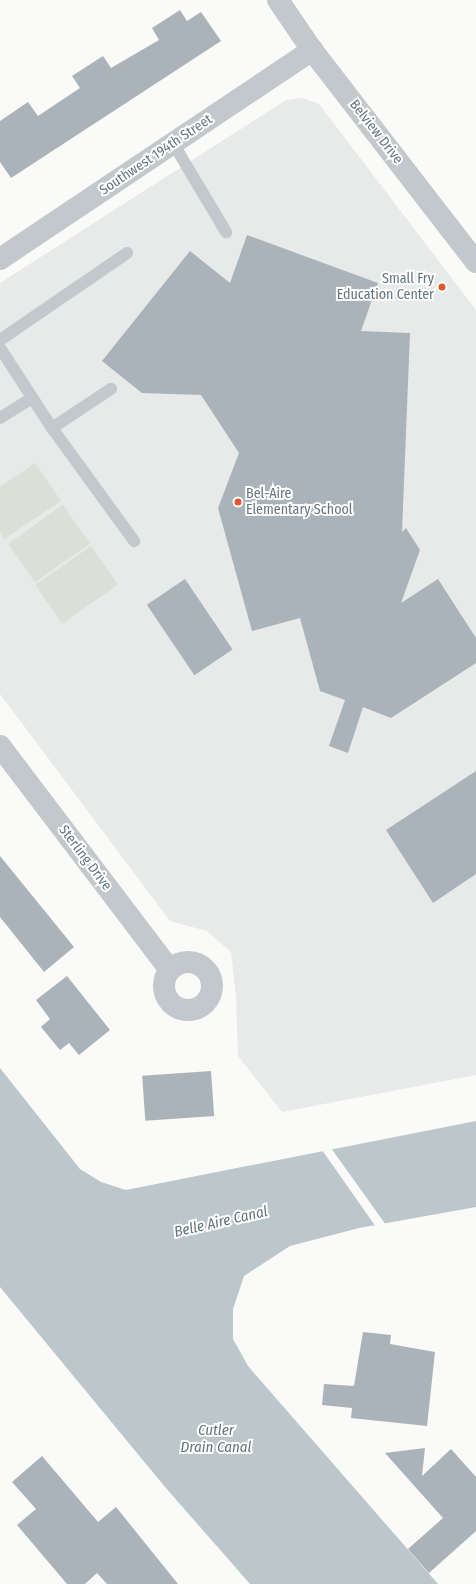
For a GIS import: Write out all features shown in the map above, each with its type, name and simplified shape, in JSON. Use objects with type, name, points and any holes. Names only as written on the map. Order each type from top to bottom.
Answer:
[{"type":"street","name":"Belview Drive","points":[[278,0],[312,50],[476,262]]},
{"type":"street","name":"Southwest 194th Street","points":[[0,259],[312,50]]},
{"type":"street","name":"Sterling Drive","points":[[0,746],[170,970]]},
{"type":"lane","points":[[173,143],[226,232]]},
{"type":"lane","points":[[0,340],[127,253]]},
{"type":"lane","points":[[0,348],[52,428],[134,541]]},
{"type":"lane","points":[[52,428],[112,388]]},
{"type":"lane","points":[[0,418],[32,398]]},
{"type":"shaded area","name":"Bel-Aire Elementary School","points":[[303,98],[319,104],[476,310],[476,1075],[282,1112],[238,1056],[236,997],[231,952],[207,931],[170,921],[0,694],[0,283],[286,100]]},
{"type":"shaded area","points":[[35,463],[61,501],[4,539],[0,533],[0,487]]},
{"type":"shaded area","points":[[63,505],[90,544],[35,582],[8,543]]},
{"type":"shaded area","points":[[91,546],[118,585],[62,624],[35,585]]},
{"type":"water","points":[[0,1068],[80,1169],[101,1182],[126,1190],[476,1121],[476,1207],[359,1228],[290,1246],[244,1276],[233,1309],[233,1339],[248,1366],[438,1584],[250,1584],[165,1487],[0,1287]]},
{"type":"pier","points":[[331,1148],[386,1225],[376,1227],[322,1150]]},
{"type":"building","points":[[180,10],[187,21],[201,12],[221,41],[11,178],[0,162],[0,121],[28,102],[38,116],[80,88],[72,76],[103,56],[111,68],[159,40],[152,28]]},
{"type":"building","points":[[247,235],[378,283],[361,331],[410,333],[402,532],[406,528],[420,550],[401,603],[438,579],[476,638],[476,663],[391,718],[363,707],[348,753],[329,746],[345,700],[320,691],[300,618],[252,631],[218,508],[239,453],[201,395],[142,393],[102,361],[190,251],[230,283]]},
{"type":"building","points":[[185,579],[233,649],[194,675],[147,605]]},
{"type":"building","points":[[476,771],[476,874],[433,903],[386,830]]},
{"type":"building","points":[[0,856],[74,947],[44,972],[0,917]]},
{"type":"building","points":[[67,976],[110,1030],[79,1055],[69,1043],[60,1050],[41,1027],[50,1019],[36,1000]]},
{"type":"building","points":[[211,1071],[214,1116],[145,1121],[142,1076]]},
{"type":"building","points":[[363,1332],[391,1335],[390,1344],[435,1352],[427,1426],[351,1418],[352,1408],[322,1405],[324,1384],[354,1386]]},
{"type":"building","points":[[425,1448],[422,1476],[451,1449],[476,1477],[476,1531],[429,1573],[408,1549],[443,1518],[385,1453]]},
{"type":"building","points":[[42,1456],[98,1522],[116,1507],[178,1584],[107,1584],[97,1573],[85,1584],[67,1584],[17,1525],[36,1509],[12,1482]]},
{"type":"place","name":"Small Fry Education Center","points":[[442,287]]},
{"type":"place","name":"Bel-Aire Elementary School","points":[[238,502]]},
{"type":"water label","name":"Belle Aire Canal","points":[[221,1222]]},
{"type":"water label","name":"Cutler Drain Canal","points":[[216,1438]]}]
